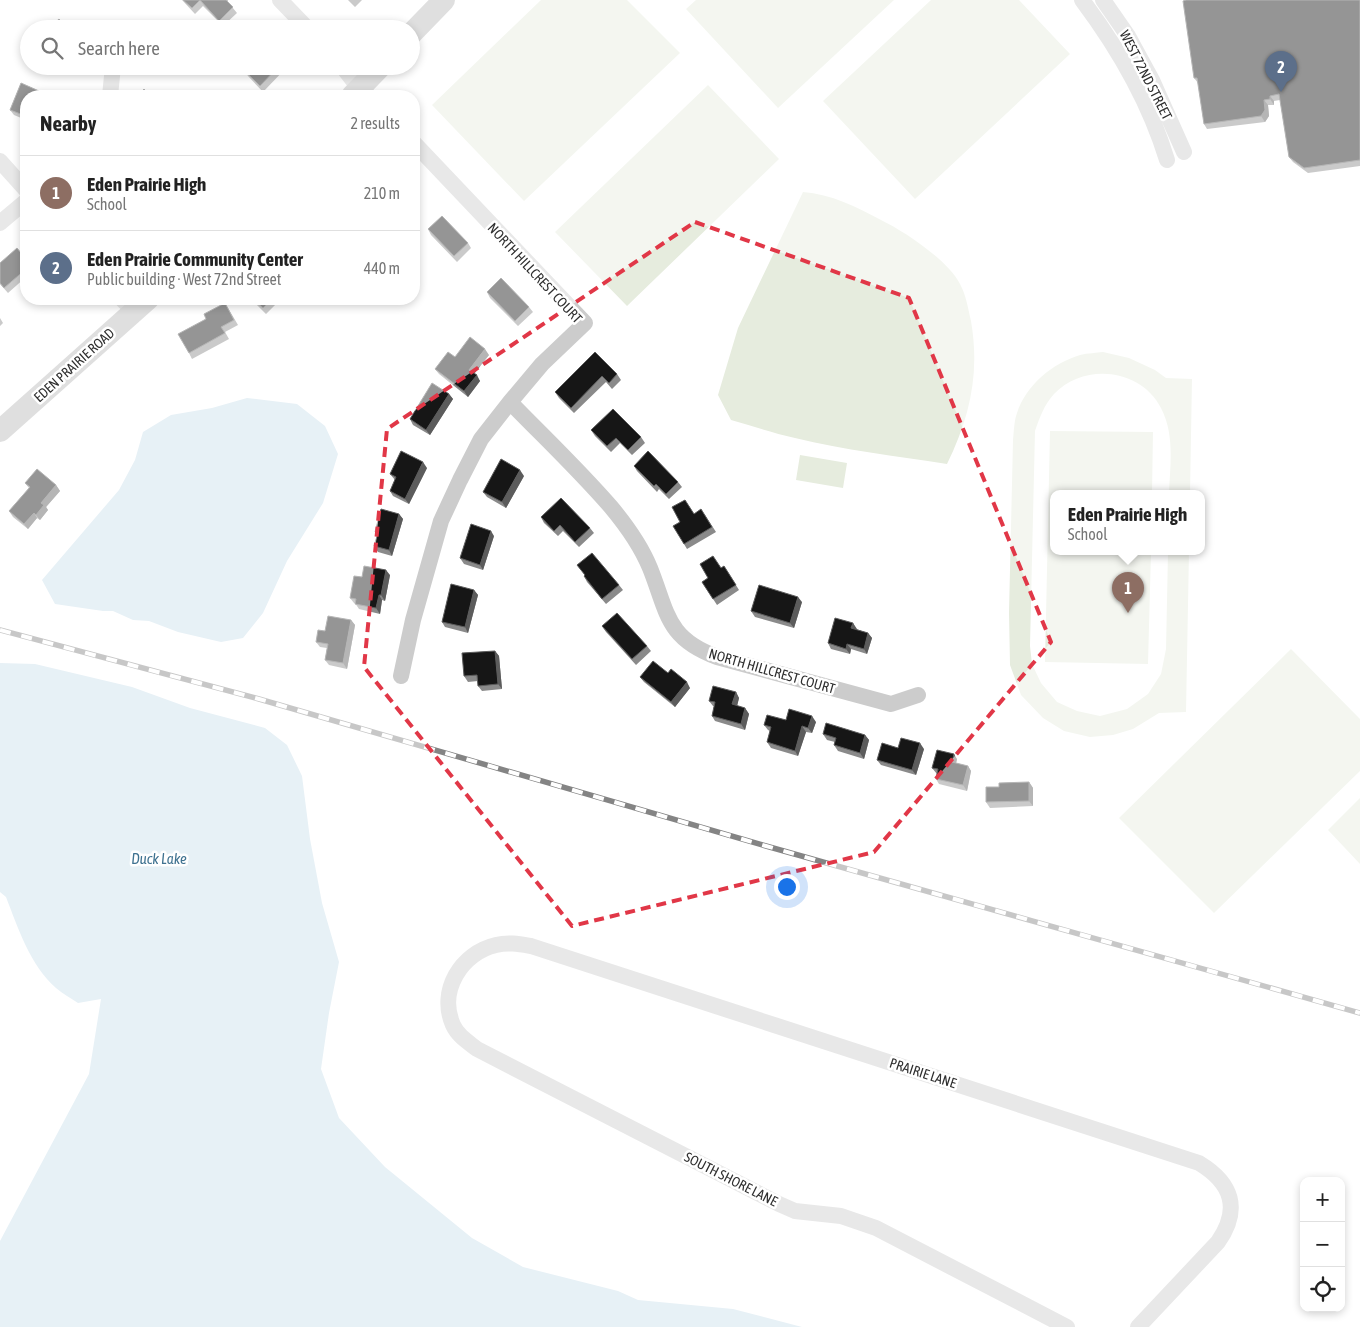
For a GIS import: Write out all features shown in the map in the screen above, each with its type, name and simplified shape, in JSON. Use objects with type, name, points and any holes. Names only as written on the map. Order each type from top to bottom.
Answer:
[{"type":"main road","points":[[420,25],[444,0]]},
{"type":"main road","points":[[363,90],[374,75]]},
{"type":"main road","name":"EDEN PRAIRIE ROAD","points":[[0,431],[132,305]]},
{"type":"street","points":[[280,0],[299,20]]},
{"type":"street","name":"WEST 72ND STREET","points":[[1082,0],[1138,86],[1160,137],[1167,160]]},
{"type":"street","name":"WEST 72ND STREET","points":[[1103,0],[1128,36],[1152,80],[1184,152]]},
{"type":"street","points":[[111,90],[112,75]]},
{"type":"street","points":[[348,75],[357,90]]},
{"type":"street","name":"NORTH HILLCREST COURT","points":[[401,676],[413,620],[441,521],[481,440],[542,364],[585,323],[420,149]]},
{"type":"street","points":[[0,161],[20,183]]},
{"type":"street","points":[[0,223],[20,205]]},
{"type":"street","name":"NORTH HILLCREST COURT","points":[[510,402],[616,514],[632,535],[649,566],[668,620],[681,636],[698,650],[717,657],[891,704],[918,695]]},
{"type":"street","name":"PRAIRIE LANE","points":[[454,978],[465,963],[481,950],[497,945],[514,943],[531,946],[1199,1163],[1212,1171],[1223,1183],[1230,1197],[1232,1214],[1227,1229],[1218,1242],[1138,1327]]},
{"type":"street","name":"SOUTH SHORE LANE","points":[[454,978],[448,993],[448,1010],[453,1026],[463,1039],[477,1049],[778,1204],[796,1211],[841,1216],[876,1228],[1067,1327]]},
{"type":"highlighted area","points":[[695,222],[909,298],[1051,642],[874,852],[572,926],[364,667],[387,429]]},
{"type":"shaded area","points":[[541,0],[627,0],[680,53],[524,201],[432,105]]},
{"type":"shaded area","points":[[696,0],[894,0],[778,108],[686,9]]},
{"type":"shaded area","points":[[931,0],[1019,0],[1070,54],[915,199],[823,101]]},
{"type":"shaded area","points":[[708,85],[779,159],[627,306],[555,232]]},
{"type":"shaded area","points":[[803,192],[824,195],[844,202],[891,225],[936,257],[960,284],[971,321],[974,359],[973,377],[971,394],[962,429],[947,464],[870,453],[814,442],[731,420],[718,395],[738,328]]},
{"type":"shaded area","points":[[1103,352],[1129,358],[1155,370],[1166,378],[1192,379],[1190,490],[1169,490],[1171,450],[1165,418],[1152,395],[1140,385],[1127,378],[1112,374],[1096,374],[1081,377],[1067,384],[1051,398],[1035,431],[1030,646],[1032,664],[1041,683],[1057,702],[1077,711],[1100,716],[1127,709],[1148,694],[1161,674],[1166,649],[1168,555],[1189,555],[1186,712],[1159,713],[1133,729],[1113,735],[1090,737],[1064,731],[1043,718],[1021,695],[1010,665],[1009,613],[1015,419],[1027,393],[1042,376],[1060,363],[1083,354]]},
{"type":"shaded area","points":[[1050,431],[1153,432],[1152,490],[1050,490],[1050,555],[1151,555],[1148,664],[1045,662]]},
{"type":"shaded area","points":[[800,455],[847,463],[843,488],[796,480]]},
{"type":"shaded area","points":[[1291,649],[1360,719],[1360,771],[1214,913],[1119,818]]},
{"type":"shaded area","points":[[1360,798],[1360,864],[1328,830]]},
{"type":"water","points":[[247,398],[297,404],[325,426],[338,454],[323,503],[287,561],[263,613],[243,638],[221,642],[178,632],[149,621],[133,620],[113,611],[55,604],[42,580],[119,490],[135,460],[143,432],[171,415],[212,408]]},
{"type":"water","name":"Duck Lake","points":[[0,663],[35,664],[132,687],[190,708],[265,728],[287,745],[302,776],[310,839],[322,903],[339,962],[321,1069],[339,1118],[385,1167],[472,1238],[523,1267],[618,1291],[638,1300],[733,1309],[802,1327],[0,1327],[0,1241],[89,1074],[101,999],[78,1003],[47,979],[26,946],[6,897],[0,892]]},
{"type":"building","points":[[183,0],[200,0],[192,8]]},
{"type":"building","points":[[200,0],[226,0],[233,7],[218,20]]},
{"type":"building","points":[[1360,0],[1360,160],[1304,168],[1289,157],[1279,94],[1264,100],[1265,110],[1261,116],[1204,124],[1197,78],[1194,78],[1183,1]]},
{"type":"building","points":[[249,75],[270,75],[260,86]]},
{"type":"building","points":[[21,83],[37,90],[20,90],[20,114],[10,110]]},
{"type":"building","points":[[442,216],[468,243],[454,256],[428,229]]},
{"type":"building","points":[[17,248],[20,252],[20,274],[4,288],[0,283],[0,263]]},
{"type":"building","points":[[501,278],[529,307],[515,321],[487,292]]},
{"type":"building","points":[[221,305],[226,305],[234,320],[221,327],[225,333],[189,353],[178,334],[206,319],[204,314]]},
{"type":"building","points":[[470,337],[485,349],[469,370],[477,375],[464,391],[435,369],[448,352],[455,357]]},
{"type":"building","points":[[595,352],[617,374],[609,383],[602,376],[571,408],[555,392]]},
{"type":"building","points":[[432,383],[449,394],[426,430],[410,419]]},
{"type":"building","points":[[613,409],[641,437],[628,450],[616,438],[607,446],[591,430]]},
{"type":"building","points":[[401,451],[423,462],[405,499],[390,491],[396,477],[390,474]]},
{"type":"building","points":[[648,451],[678,482],[666,494],[656,484],[654,486],[634,466]]},
{"type":"building","points":[[501,459],[520,470],[502,502],[483,492]]},
{"type":"building","points":[[37,469],[56,485],[41,503],[44,505],[36,515],[34,513],[24,524],[9,511],[30,487],[25,483]]},
{"type":"building","points":[[561,498],[590,528],[575,542],[560,525],[554,531],[541,517]]},
{"type":"building","points":[[685,500],[694,514],[701,509],[712,527],[684,544],[673,526],[680,522],[672,507]]},
{"type":"building","points":[[381,509],[399,514],[389,550],[374,546],[378,533],[375,532]]},
{"type":"building","points":[[471,524],[491,531],[480,565],[460,558]]},
{"type":"building","points":[[592,553],[619,585],[602,599],[577,565]]},
{"type":"building","points":[[713,556],[721,568],[724,566],[736,585],[713,599],[702,582],[708,578],[700,564]]},
{"type":"building","points":[[364,566],[386,570],[381,595],[379,595],[376,608],[355,604],[356,599],[350,598],[354,576],[362,577]]},
{"type":"building","points":[[451,584],[474,590],[465,627],[442,622]]},
{"type":"building","points":[[759,585],[798,597],[790,623],[751,611]]},
{"type":"building","points":[[617,613],[647,646],[632,659],[602,626]]},
{"type":"building","points":[[328,616],[351,620],[343,663],[325,660],[328,644],[316,642],[318,630],[325,631]]},
{"type":"building","points":[[835,618],[853,623],[851,628],[868,633],[864,649],[847,644],[846,649],[828,643]]},
{"type":"building","points":[[495,651],[498,684],[478,686],[477,675],[464,676],[462,653]]},
{"type":"building","points":[[653,661],[668,673],[671,669],[687,682],[671,702],[640,677]]},
{"type":"building","points":[[713,686],[736,692],[732,704],[745,708],[741,724],[712,716],[715,702],[709,701]]},
{"type":"building","points":[[789,709],[812,716],[808,728],[802,726],[795,751],[767,742],[771,727],[764,725],[767,715],[786,720]]},
{"type":"building","points":[[826,723],[865,735],[860,753],[834,745],[836,738],[823,734]]},
{"type":"building","points":[[901,738],[920,743],[912,770],[877,760],[882,743],[898,748]]},
{"type":"building","points":[[937,750],[954,754],[952,762],[968,766],[963,785],[936,779],[938,769],[932,768]]},
{"type":"building","points":[[1029,782],[1029,801],[986,802],[986,787],[999,787],[999,783]]},
{"type":"railway","points":[[0,630],[259,699],[766,846],[1360,1013]]},
{"type":"place","name":"Eden Prairie Community Center","points":[[1281,92]]},
{"type":"place","name":"Eden Prairie High","points":[[1128,613]]}]
